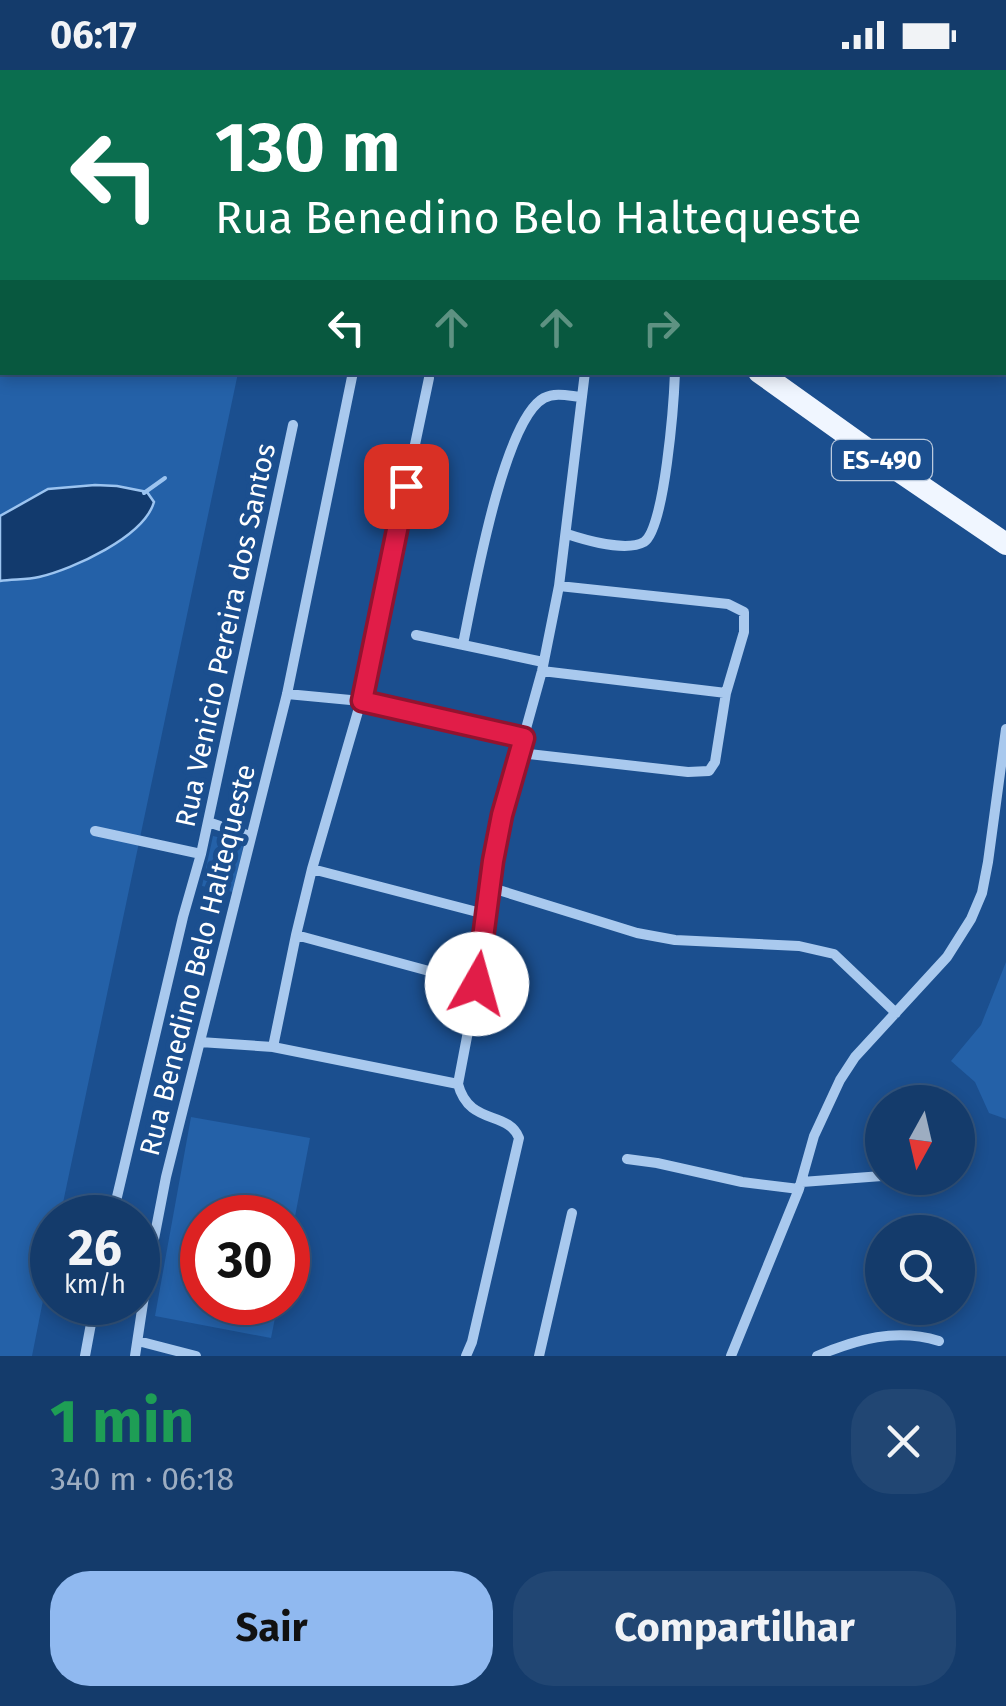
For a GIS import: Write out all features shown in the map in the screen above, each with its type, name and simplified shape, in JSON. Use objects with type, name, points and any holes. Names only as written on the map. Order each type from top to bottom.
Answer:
[{"type":"main road","name":"ES-490","points":[[763,375],[1006,544]]},
{"type":"street","name":"Rua Benedino Belo Haltequeste","points":[[135,1356],[166,1176],[287,694],[352,375]]},
{"type":"street","points":[[466,1356],[519,1138],[510,1124],[468,1105],[458,1084],[502,815],[559,586],[585,375]]},
{"type":"street","points":[[566,534],[631,546],[649,538],[656,519],[673,419],[675,375]]},
{"type":"street","points":[[273,1048],[312,869],[362,701],[429,378]]},
{"type":"street","points":[[463,644],[488,523],[520,430],[540,400],[558,394],[582,397]]},
{"type":"street","name":"Rua Venicio Pereira dos Santos","points":[[118,1195],[201,854],[293,425]]},
{"type":"street","points":[[520,753],[688,772],[709,771],[715,762],[726,692],[744,632],[744,612],[728,604],[559,586]]},
{"type":"street","points":[[416,635],[542,666],[726,692]]},
{"type":"street","points":[[287,694],[362,701],[524,738]]},
{"type":"street","points":[[731,1356],[800,1186],[814,1136],[840,1080],[855,1057],[947,956],[982,894],[1006,729]]},
{"type":"street","points":[[208,822],[250,836]]},
{"type":"street","name":"Rua Venicio Pereira dos Santos","points":[[95,831],[201,854]]},
{"type":"street","points":[[312,869],[485,914]]},
{"type":"street","points":[[489,886],[637,934],[675,940],[798,946],[834,954],[896,1013]]},
{"type":"street","points":[[296,935],[477,984]]},
{"type":"street","points":[[200,1042],[332,1057],[458,1084]]},
{"type":"street","points":[[627,1158],[742,1182],[800,1186],[865,1178]]},
{"type":"street","points":[[539,1356],[572,1213]]},
{"type":"street","points":[[86,1356],[91,1325]]},
{"type":"street","points":[[817,1356],[879,1336],[910,1334],[939,1341]]},
{"type":"street","points":[[138,1341],[196,1356]]},
{"type":"shaded area","points":[[0,375],[238,375],[65,1195],[30,1195],[30,1325],[38,1325],[32,1356],[0,1356],[0,581],[38,577],[108,548],[95,485],[48,489],[0,516]]},
{"type":"shaded area","points":[[95,485],[147,492],[154,502],[137,527],[106,550],[39,577],[0,581],[0,516],[48,489]]},
{"type":"shaded area","points":[[213,836],[244,843],[233,892],[202,886]]},
{"type":"shaded area","points":[[1006,962],[1006,1119],[989,1113],[975,1082],[951,1061],[981,1025]]},
{"type":"shaded area","points":[[191,1117],[310,1138],[299,1195],[180,1195],[180,1321],[160,1317],[160,1288]]},
{"type":"shaded area","points":[[202,1325],[274,1325],[271,1338]]},
{"type":"waterway","points":[[144,493],[165,478]]},
{"type":"route","points":[[406,486],[362,701],[524,738],[493,861],[477,984]]}]
